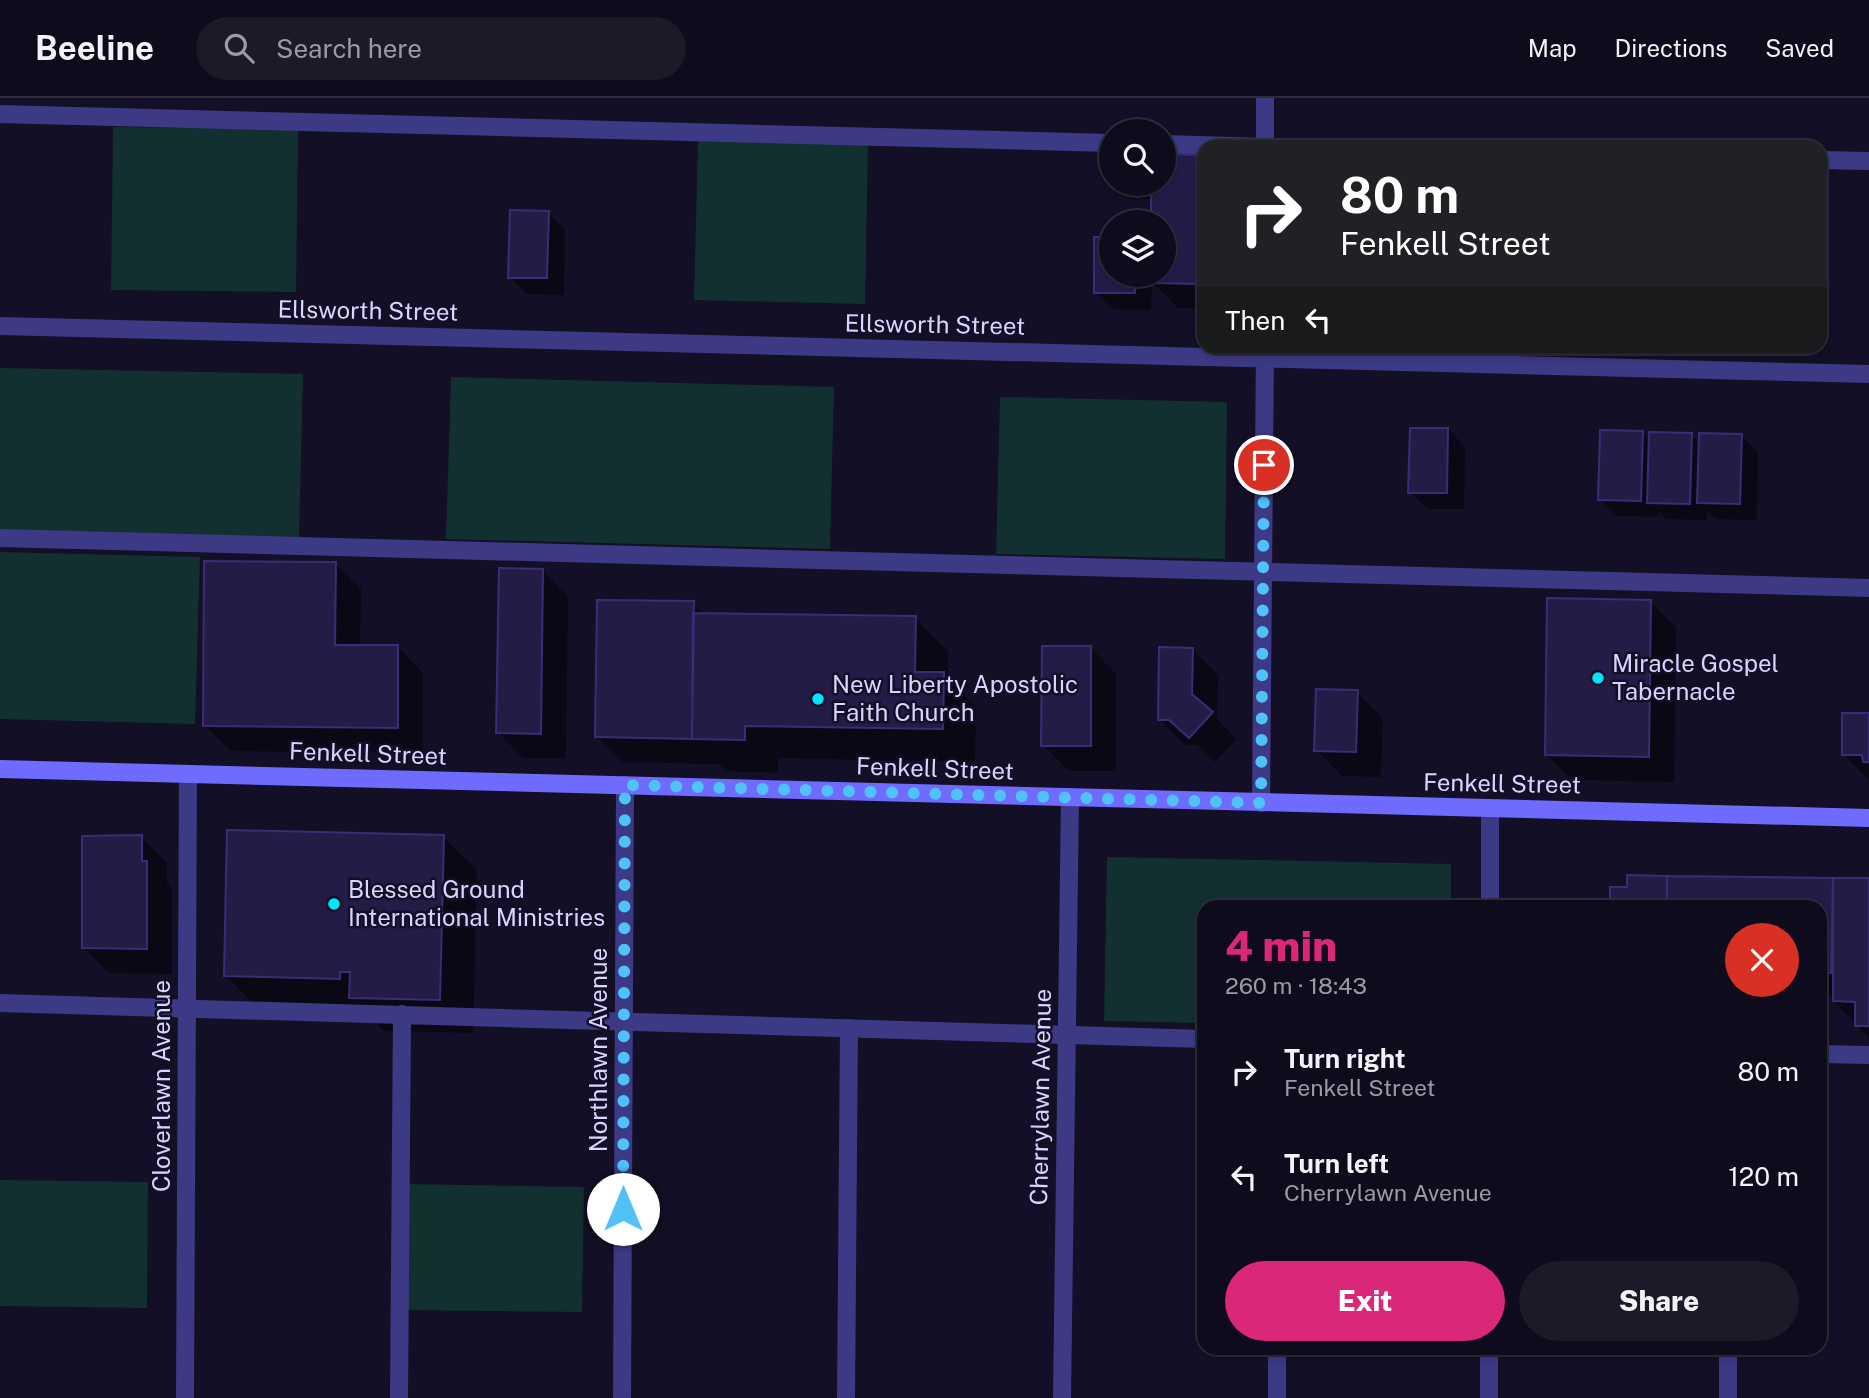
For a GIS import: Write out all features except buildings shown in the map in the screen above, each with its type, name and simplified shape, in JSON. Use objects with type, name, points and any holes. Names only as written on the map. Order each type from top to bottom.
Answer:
[{"type":"street","points":[[1264,140],[1265,98]]},
{"type":"street","points":[[0,114],[1099,143]]},
{"type":"street","points":[[1176,144],[1197,145]]},
{"type":"street","points":[[1827,160],[1869,161]]},
{"type":"street","name":"Ellsworth Street","points":[[0,326],[1197,352]]},
{"type":"street","points":[[1261,803],[1265,354]]},
{"type":"street","name":"Ellsworth Street","points":[[1294,354],[1869,374]]},
{"type":"street","points":[[0,538],[1869,588]]},
{"type":"street","name":"Fenkell Street","points":[[0,769],[1869,818]]},
{"type":"street","name":"Cloverlawn Avenue","points":[[185,1398],[188,774]]},
{"type":"street","name":"Northlawn Avenue","points":[[622,1398],[625,785]]},
{"type":"street","name":"Cherrylawn Avenue","points":[[1062,1398],[1070,797]]},
{"type":"street","points":[[1490,808],[1490,900]]},
{"type":"street","points":[[0,1003],[1197,1039]]},
{"type":"street","points":[[399,1398],[402,1014]]},
{"type":"street","points":[[846,1398],[849,1028]]},
{"type":"street","points":[[1827,1054],[1869,1055]]},
{"type":"street","points":[[1277,1355],[1277,1398]]},
{"type":"street","points":[[1489,1355],[1489,1398]]},
{"type":"street","points":[[1728,1355],[1728,1398]]},
{"type":"green space","points":[[113,127],[298,129],[296,292],[111,290]]},
{"type":"green space","points":[[698,140],[868,143],[865,304],[694,300]]},
{"type":"green space","points":[[0,368],[303,374],[299,538],[0,532]]},
{"type":"green space","points":[[451,377],[834,387],[830,549],[446,539]]},
{"type":"green space","points":[[1000,397],[1227,402],[1225,559],[996,554]]},
{"type":"green space","points":[[0,552],[200,557],[195,724],[0,719]]},
{"type":"green space","points":[[1107,857],[1451,864],[1451,900],[1197,900],[1197,1023],[1104,1021]]},
{"type":"green space","points":[[0,1180],[148,1182],[147,1308],[0,1306]]},
{"type":"green space","points":[[401,1184],[584,1187],[582,1312],[400,1310]]},
{"type":"place","name":"Miracle Gospel Tabernacle","points":[[1598,678]]},
{"type":"place","name":"New Liberty Apostolic Faith Church","points":[[818,699]]},
{"type":"place","name":"Blessed Ground International Ministries","points":[[334,904]]},
{"type":"route","points":[[623,1209],[625,785],[1261,803],[1264,465]]}]
